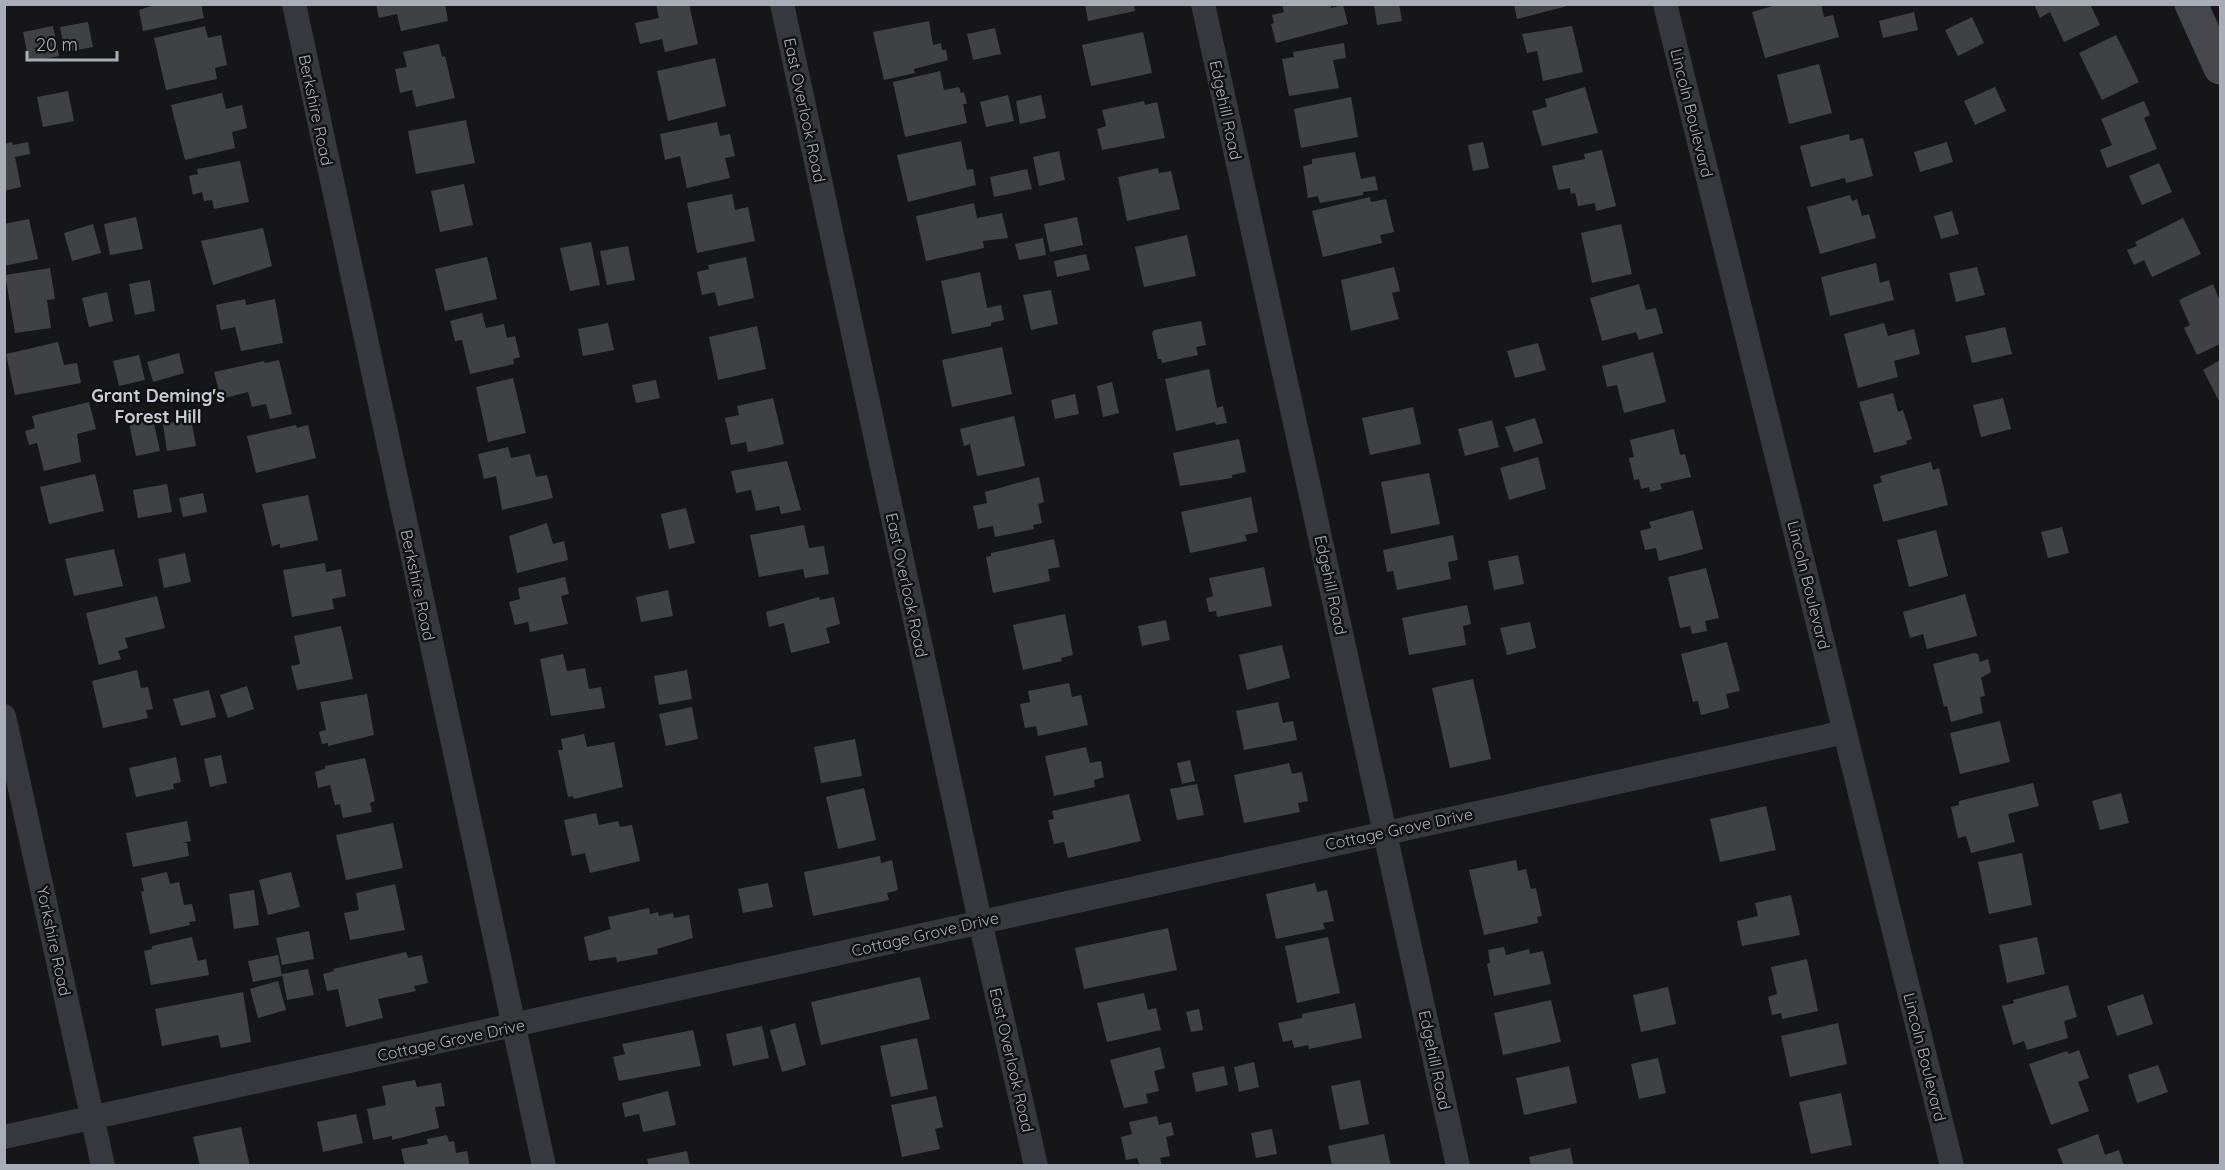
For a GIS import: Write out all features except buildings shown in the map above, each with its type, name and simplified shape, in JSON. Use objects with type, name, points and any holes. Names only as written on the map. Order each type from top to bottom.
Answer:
[{"type":"street","name":"Berkshire Road","points":[[294,4],[544,1166]]},
{"type":"street","name":"East Overlook Road","points":[[782,4],[980,921],[1036,1166]]},
{"type":"street","name":"Edgehill Road","points":[[1203,4],[1458,1166]]},
{"type":"street","name":"Lincoln Boulevard","points":[[1665,4],[1952,1166]]},
{"type":"street","points":[[2191,4],[2220,68]]},
{"type":"street","name":"Yorkshire Road","points":[[4,716],[104,1166]]},
{"type":"street","name":"Cottage Grove Drive","points":[[4,1137],[1845,732]]},
{"type":"district","name":"Grant Deming's Forest Hill","points":[[158,405]]}]
